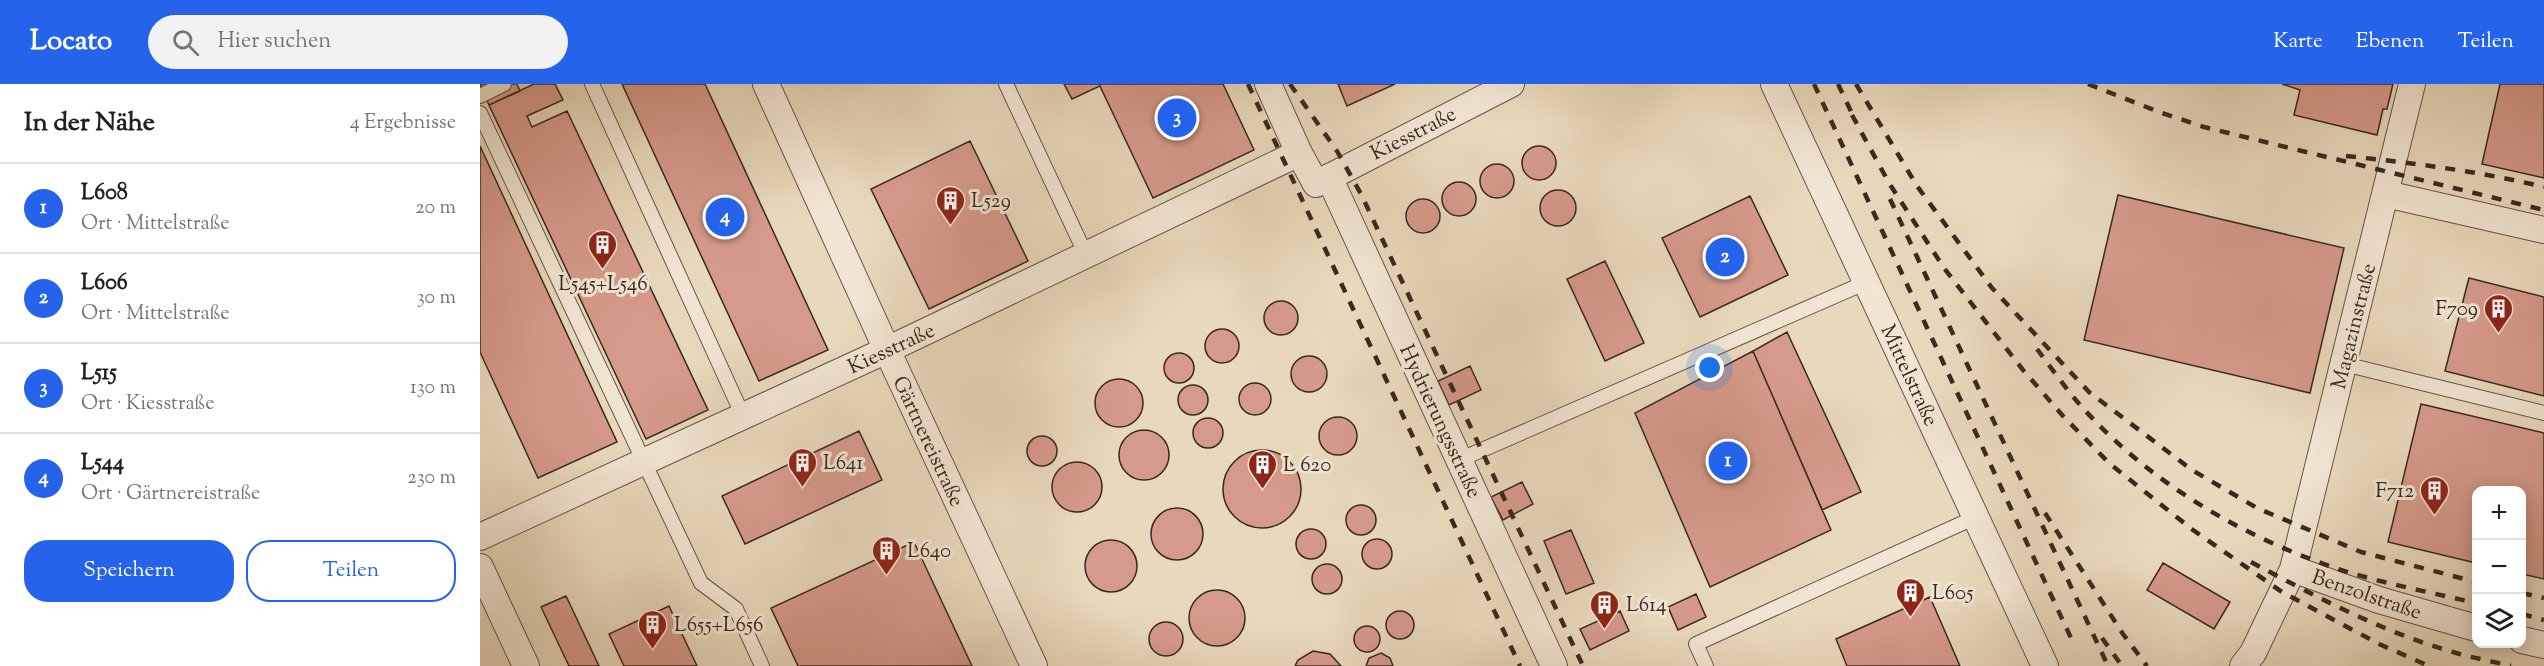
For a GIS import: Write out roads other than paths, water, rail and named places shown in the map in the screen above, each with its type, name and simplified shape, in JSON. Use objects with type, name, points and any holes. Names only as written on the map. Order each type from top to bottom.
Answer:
[{"type":"street","name":"Gärtnereistraße","points":[[766,84],[886,350],[1034,666]]},
{"type":"street","name":"Hydrierungsstraße","points":[[1268,84],[1299,153],[1323,181],[1459,460],[1554,666]]},
{"type":"street","name":"Kiesstraße","points":[[1323,181],[1511,84]]},
{"type":"street","name":"Mittelstraße","points":[[1774,84],[2045,666]]},
{"type":"street","name":"Magazinstraße","points":[[2293,569],[2412,84]]},
{"type":"street","name":"Kiesstraße","points":[[480,537],[886,350],[1299,153]]},
{"type":"street","points":[[2386,194],[2544,230]]},
{"type":"street","points":[[480,567],[526,666]]},
{"type":"street","name":"Benzolstraße","points":[[2243,666],[2253,653],[2293,569],[2379,600],[2472,627]]},
{"type":"street","points":[[2526,641],[2544,645]]},
{"type":"lane","points":[[480,96],[504,84]]},
{"type":"lane","points":[[592,84],[743,416]]},
{"type":"lane","points":[[1006,84],[1086,255]]},
{"type":"lane","points":[[480,113],[701,583],[736,609],[762,666]]},
{"type":"lane","points":[[1459,460],[1867,282]]},
{"type":"lane","points":[[2344,364],[2544,413]]},
{"type":"lane","points":[[1706,666],[1696,645],[1976,517]]},
{"type":"railway","points":[[1248,84],[1520,666]]},
{"type":"railway","points":[[1290,84],[1337,151],[1361,194],[1583,666]]},
{"type":"railway","points":[[1814,84],[2071,638]]},
{"type":"railway","points":[[1838,84],[1856,122]]},
{"type":"railway","points":[[1856,84],[1917,186],[1992,288],[2089,392],[2192,470],[2257,508],[2361,552],[2472,581]]},
{"type":"railway","points":[[2088,84],[2204,127],[2544,210]]},
{"type":"railway","points":[[1852,115],[1889,183],[1944,268],[2023,370],[2063,416],[2110,464],[2193,530],[2282,592],[2379,644],[2429,666]]},
{"type":"railway","points":[[2346,156],[2445,168],[2544,187]]},
{"type":"railway","points":[[1890,199],[2108,666]]},
{"type":"railway","points":[[2037,349],[2075,399],[2132,456],[2164,481],[2233,524],[2269,542],[2344,571],[2472,602]]},
{"type":"railway","points":[[2045,513],[2123,634],[2147,666]]},
{"type":"railway","points":[[2251,562],[2375,624],[2427,644],[2511,666]]},
{"type":"railway","points":[[2526,594],[2544,598]]},
{"type":"railway","points":[[2526,615],[2544,620]]},
{"type":"railway","points":[[2102,638],[2122,666]]},
{"type":"place","name":"L515","points":[[1177,118]]},
{"type":"place","name":"L544","points":[[725,217]]},
{"type":"place","name":"L529","points":[[950,226]]},
{"type":"place","name":"L606","points":[[1725,257]]},
{"type":"place","name":"L545+L546","points":[[603,270]]},
{"type":"place","name":"F709","points":[[2499,334]]},
{"type":"place","name":"L608","points":[[1728,461]]},
{"type":"place","name":"L641","points":[[802,488]]},
{"type":"place","name":"L 620","points":[[1262,490]]},
{"type":"place","name":"F712","points":[[2435,516]]},
{"type":"place","name":"L640","points":[[886,576]]},
{"type":"place","name":"L605","points":[[1911,618]]},
{"type":"place","name":"L614","points":[[1605,630]]},
{"type":"place","name":"L655+L656","points":[[653,650]]}]
